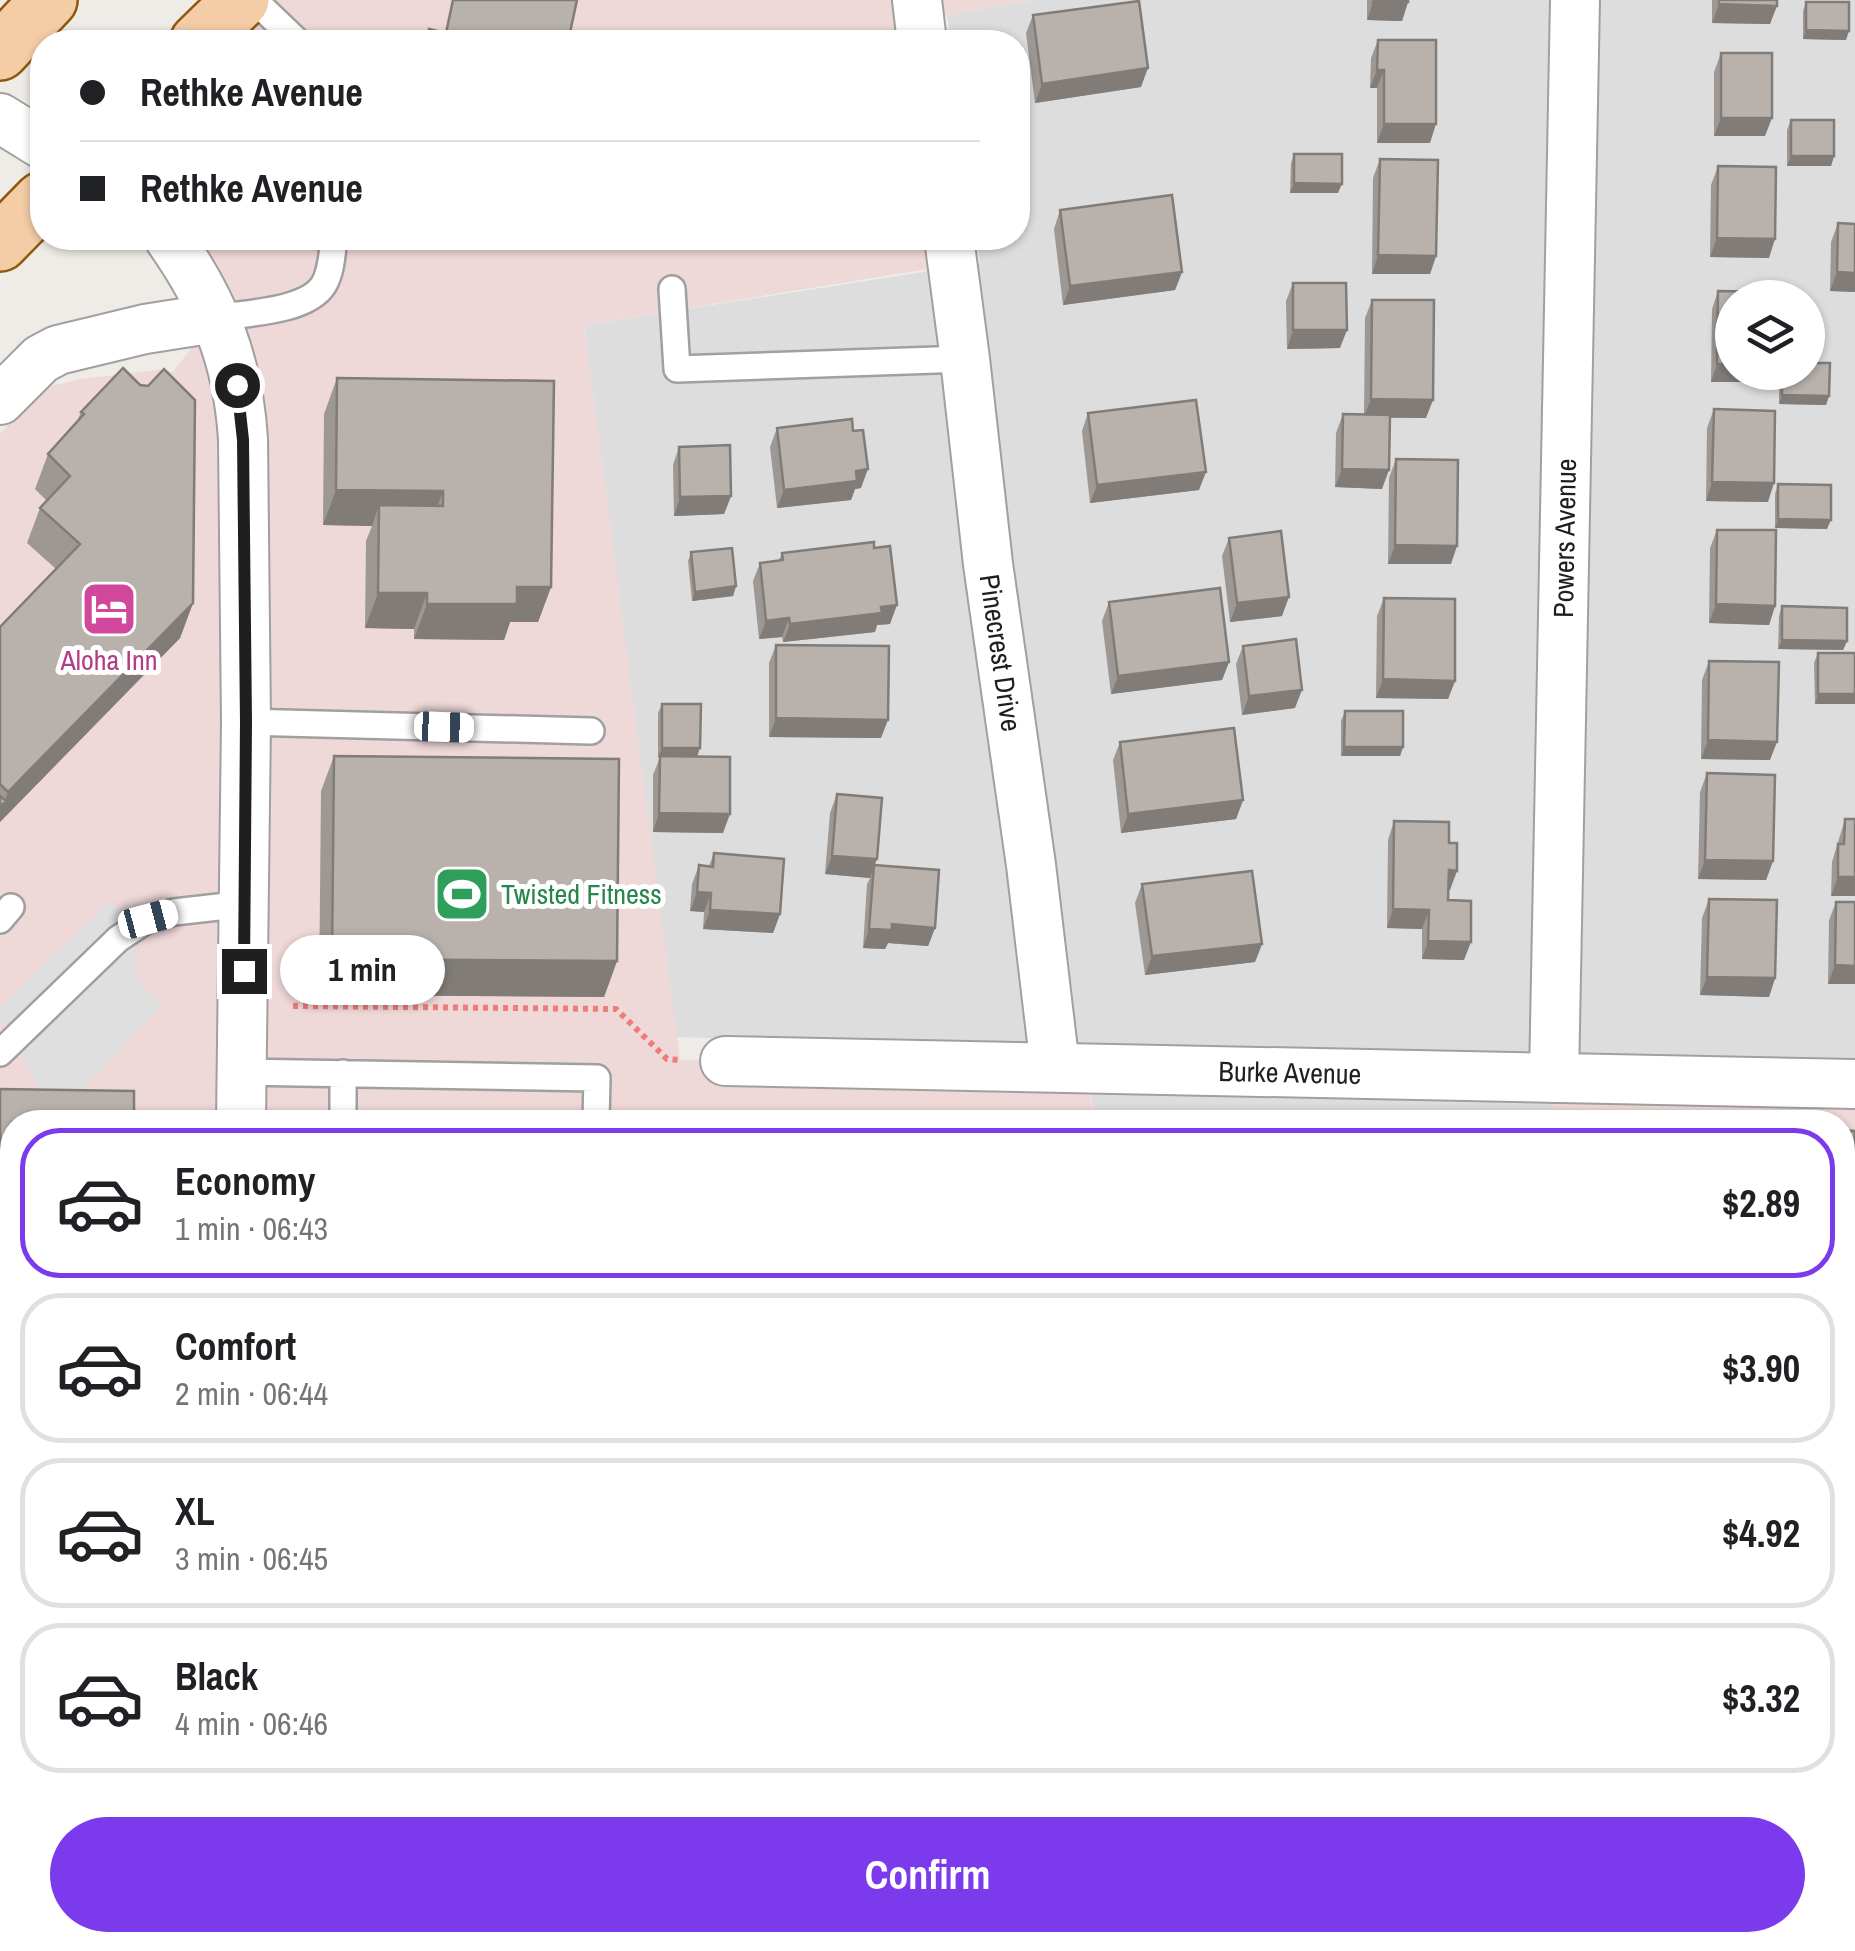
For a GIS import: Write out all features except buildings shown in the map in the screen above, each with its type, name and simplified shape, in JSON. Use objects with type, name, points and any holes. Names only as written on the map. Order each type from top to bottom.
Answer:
[{"type":"main road","points":[[0,52],[49,0]]},
{"type":"main road","points":[[210,30],[241,0]]},
{"type":"main road","points":[[0,243],[30,212]]},
{"type":"street","points":[[917,0],[921,30]]},
{"type":"street","name":"Powers Avenue","points":[[1554,1078],[1575,0]]},
{"type":"street","points":[[0,118],[30,137]]},
{"type":"street","points":[[177,250],[197,281],[231,360],[243,440],[246,722],[241,1110]]},
{"type":"street","name":"Pinecrest Drive","points":[[951,250],[1055,1067]]},
{"type":"street","points":[[0,400],[41,359],[58,350],[145,328],[215,318]]},
{"type":"street","name":"Burke Avenue","points":[[725,1061],[1855,1084]]},
{"type":"lane","points":[[254,0],[285,30]]},
{"type":"lane","points":[[215,318],[310,299],[324,284],[332,250]]},
{"type":"lane","points":[[672,289],[678,369],[965,360]]},
{"type":"lane","points":[[246,722],[591,731]]},
{"type":"lane","points":[[0,1053],[118,939],[148,919],[245,904]]},
{"type":"lane","points":[[242,1072],[597,1078],[596,1110]]},
{"type":"lane","points":[[343,1073],[343,1110]]},
{"type":"path","points":[[293,1006],[616,1008],[667,1059],[725,1061]]},
{"type":"shaded area","points":[[241,0],[1034,0],[920,21],[921,30],[210,30]]},
{"type":"shaded area","points":[[1034,0],[1855,0],[1855,1060],[1554,1097],[1553,1110],[1094,1110],[1090,1092],[1146,1093],[1144,1051],[676,1037],[584,325],[980,263],[978,250],[1030,250],[1030,30],[949,30],[947,16]]},
{"type":"shaded area","points":[[176,250],[950,250],[952,265],[584,325],[680,1060],[1083,1068],[1093,1110],[0,1110],[0,434],[48,387],[80,379],[157,370],[173,372],[215,317]]},
{"type":"shaded area","points":[[110,901],[133,923],[138,980],[162,1006],[76,1095],[49,1106],[0,1021],[0,1007]]},
{"type":"shaded area","points":[[1554,1078],[1855,1084],[1855,1110],[1553,1110]]},
{"type":"place","name":"Aloha Inn","points":[[109,609]]},
{"type":"place","name":"Twisted Fitness","points":[[462,894]]},
{"type":"route","points":[[237,385],[243,440],[244,971]]}]
